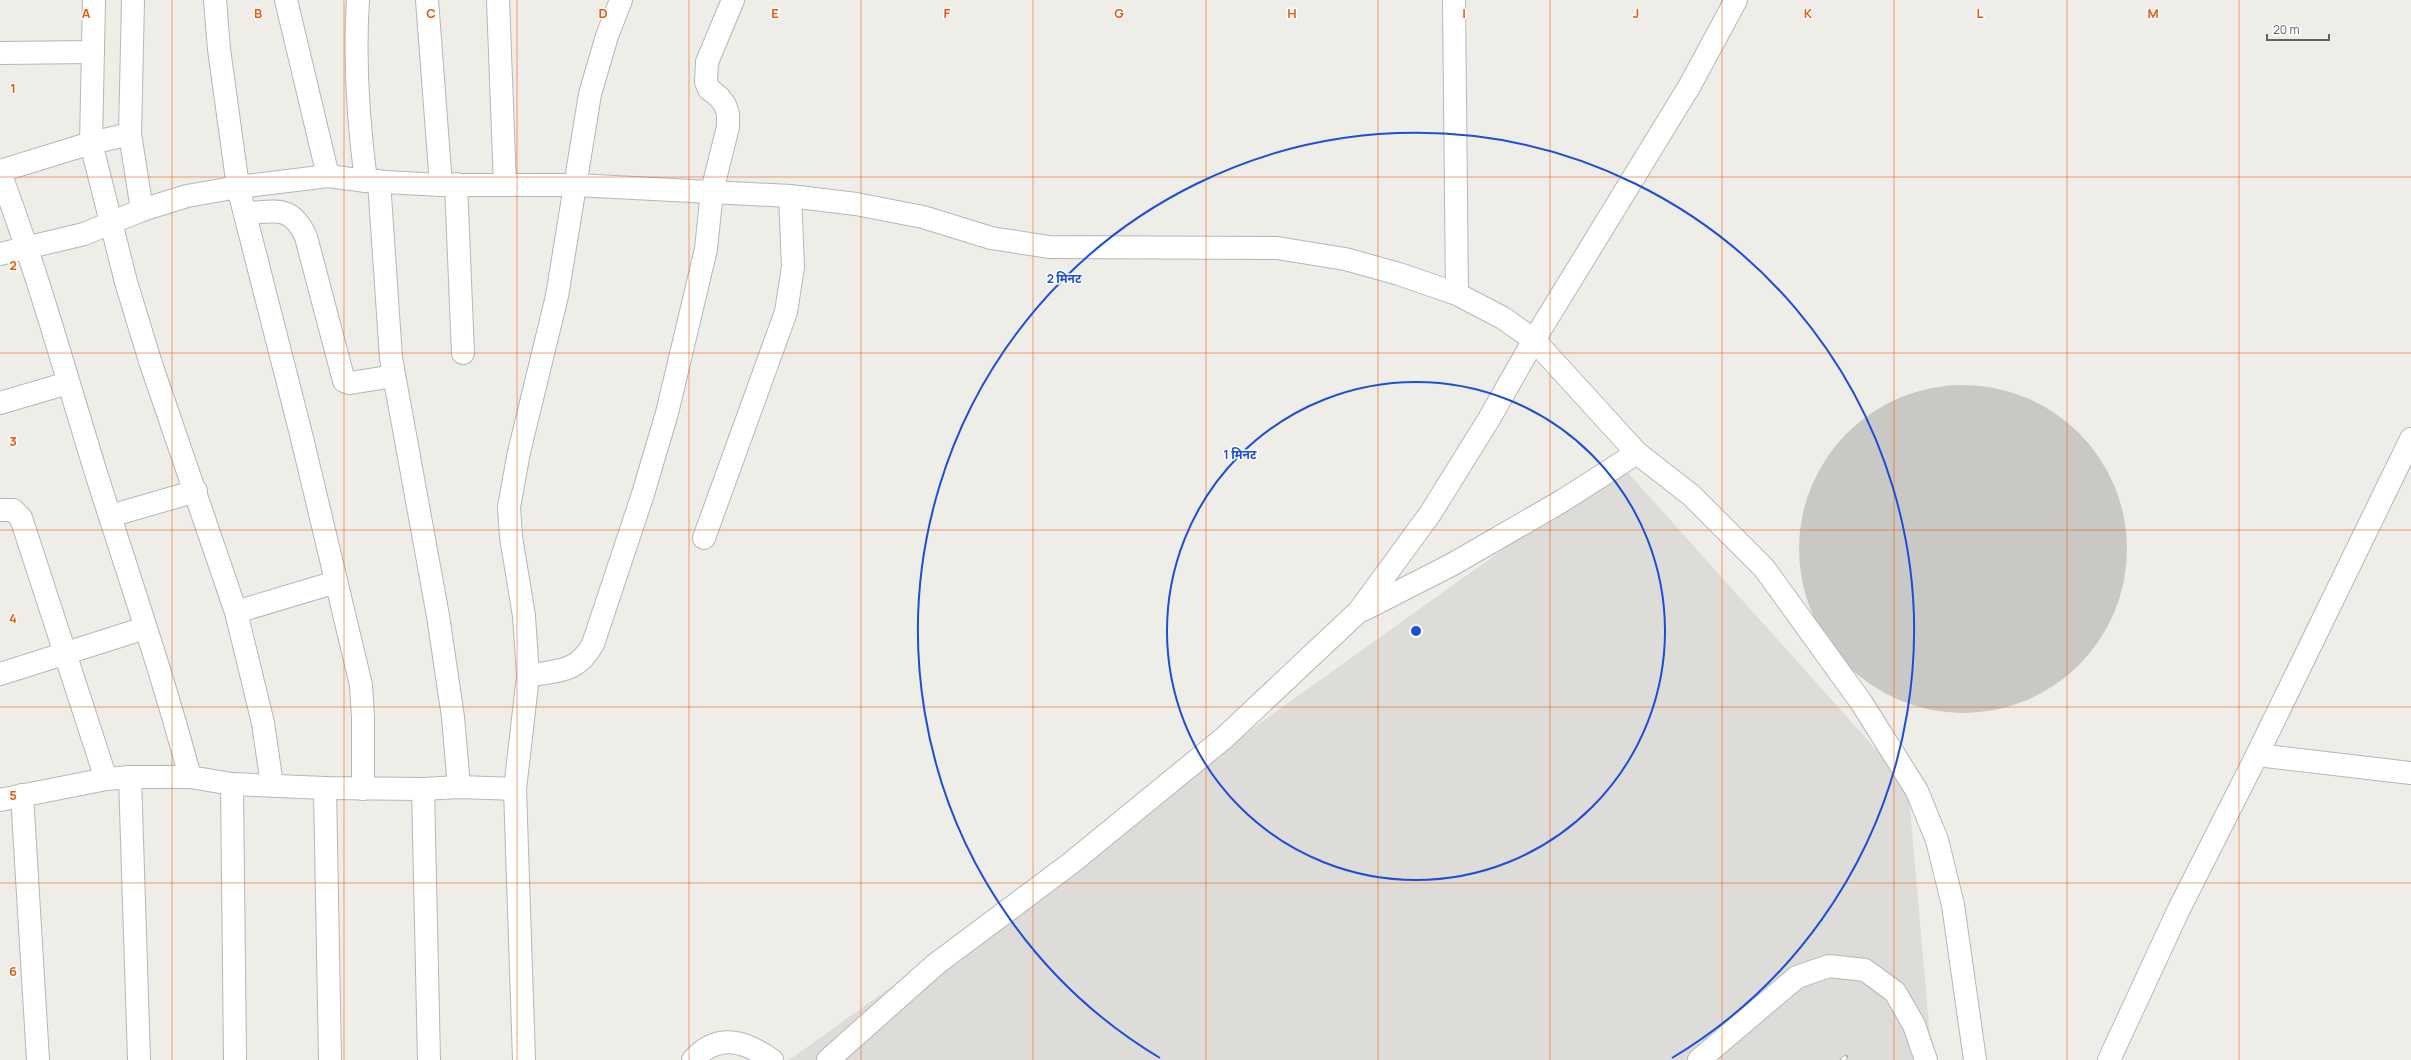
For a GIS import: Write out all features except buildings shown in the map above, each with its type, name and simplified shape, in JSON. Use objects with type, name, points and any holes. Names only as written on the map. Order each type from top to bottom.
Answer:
[{"type":"street","points":[[94,0],[91,144],[110,224],[150,361],[196,491],[236,612],[263,723],[272,785]]},
{"type":"street","points":[[133,0],[130,134],[142,210]]},
{"type":"street","points":[[215,0],[218,49],[238,186],[360,685],[363,718],[363,789]]},
{"type":"street","points":[[286,0],[328,176]]},
{"type":"street","points":[[358,0],[356,70],[372,181],[394,376],[438,616],[453,717],[459,787]]},
{"type":"street","points":[[427,0],[449,184],[463,353]]},
{"type":"street","points":[[498,0],[505,185]]},
{"type":"street","points":[[524,1060],[515,789],[528,676],[524,616],[511,537],[509,507],[519,452],[557,296],[590,94],[607,36],[621,0]]},
{"type":"street","points":[[528,676],[575,667],[586,657],[593,644],[641,501],[667,412],[706,248],[712,191],[728,127],[728,114],[719,97],[709,89],[706,73],[707,62],[733,0]]},
{"type":"street","points":[[1454,0],[1457,294]]},
{"type":"street","points":[[828,1060],[936,964],[1071,863],[1224,738],[1359,611],[1430,514],[1489,419],[1534,340],[1689,86],[1736,0]]},
{"type":"street","points":[[0,53],[93,52]]},
{"type":"street","points":[[130,134],[91,144],[0,172],[28,246],[68,383],[144,628],[168,698],[190,778]]},
{"type":"street","points":[[0,254],[28,246],[57,241],[110,224],[142,210],[187,196],[238,186],[328,176],[372,181],[449,184],[576,185],[790,196],[856,204],[923,217],[991,238],[1049,247],[1277,248],[1345,259],[1400,274],[1457,294],[1504,318],[1534,340],[1638,453],[1691,494],[1764,568],[1862,702],[1917,791],[1936,840],[1952,905],[1975,1060]]},
{"type":"street","points":[[704,538],[786,312],[793,267],[790,196]]},
{"type":"street","points":[[245,214],[282,212],[293,216],[300,223],[306,237],[344,381],[350,383],[394,376]]},
{"type":"street","points":[[0,403],[68,383]]},
{"type":"street","points":[[2109,1060],[2179,909],[2257,755],[2411,439]]},
{"type":"street","points":[[1359,611],[1453,564],[1562,501],[1638,453]]},
{"type":"street","points":[[110,516],[196,491]]},
{"type":"street","points":[[0,510],[13,510],[21,518],[106,779]]},
{"type":"street","points":[[236,612],[336,582]]},
{"type":"street","points":[[0,674],[144,628]]},
{"type":"street","points":[[2257,755],[2411,772]]},
{"type":"street","points":[[0,800],[106,779],[130,778],[190,778],[232,784],[326,788],[423,790],[459,787],[515,789]]},
{"type":"street","points":[[130,778],[139,1060]]},
{"type":"street","points":[[232,784],[235,1060]]},
{"type":"street","points":[[326,788],[330,1060]]},
{"type":"street","points":[[423,790],[429,1060]]},
{"type":"street","points":[[22,795],[38,1060]]},
{"type":"street","points":[[1699,1060],[1797,977],[1829,966],[1865,970],[1895,992],[1914,1025],[1926,1060]]},
{"type":"street","points":[[693,1060],[698,1054],[716,1044],[730,1041],[746,1044],[772,1060]]},
{"type":"shaded area","points":[[1621,465],[1908,785],[1932,1060],[789,1060]]},
{"type":"railway","points":[[1842,1060],[1846,1057]]}]
